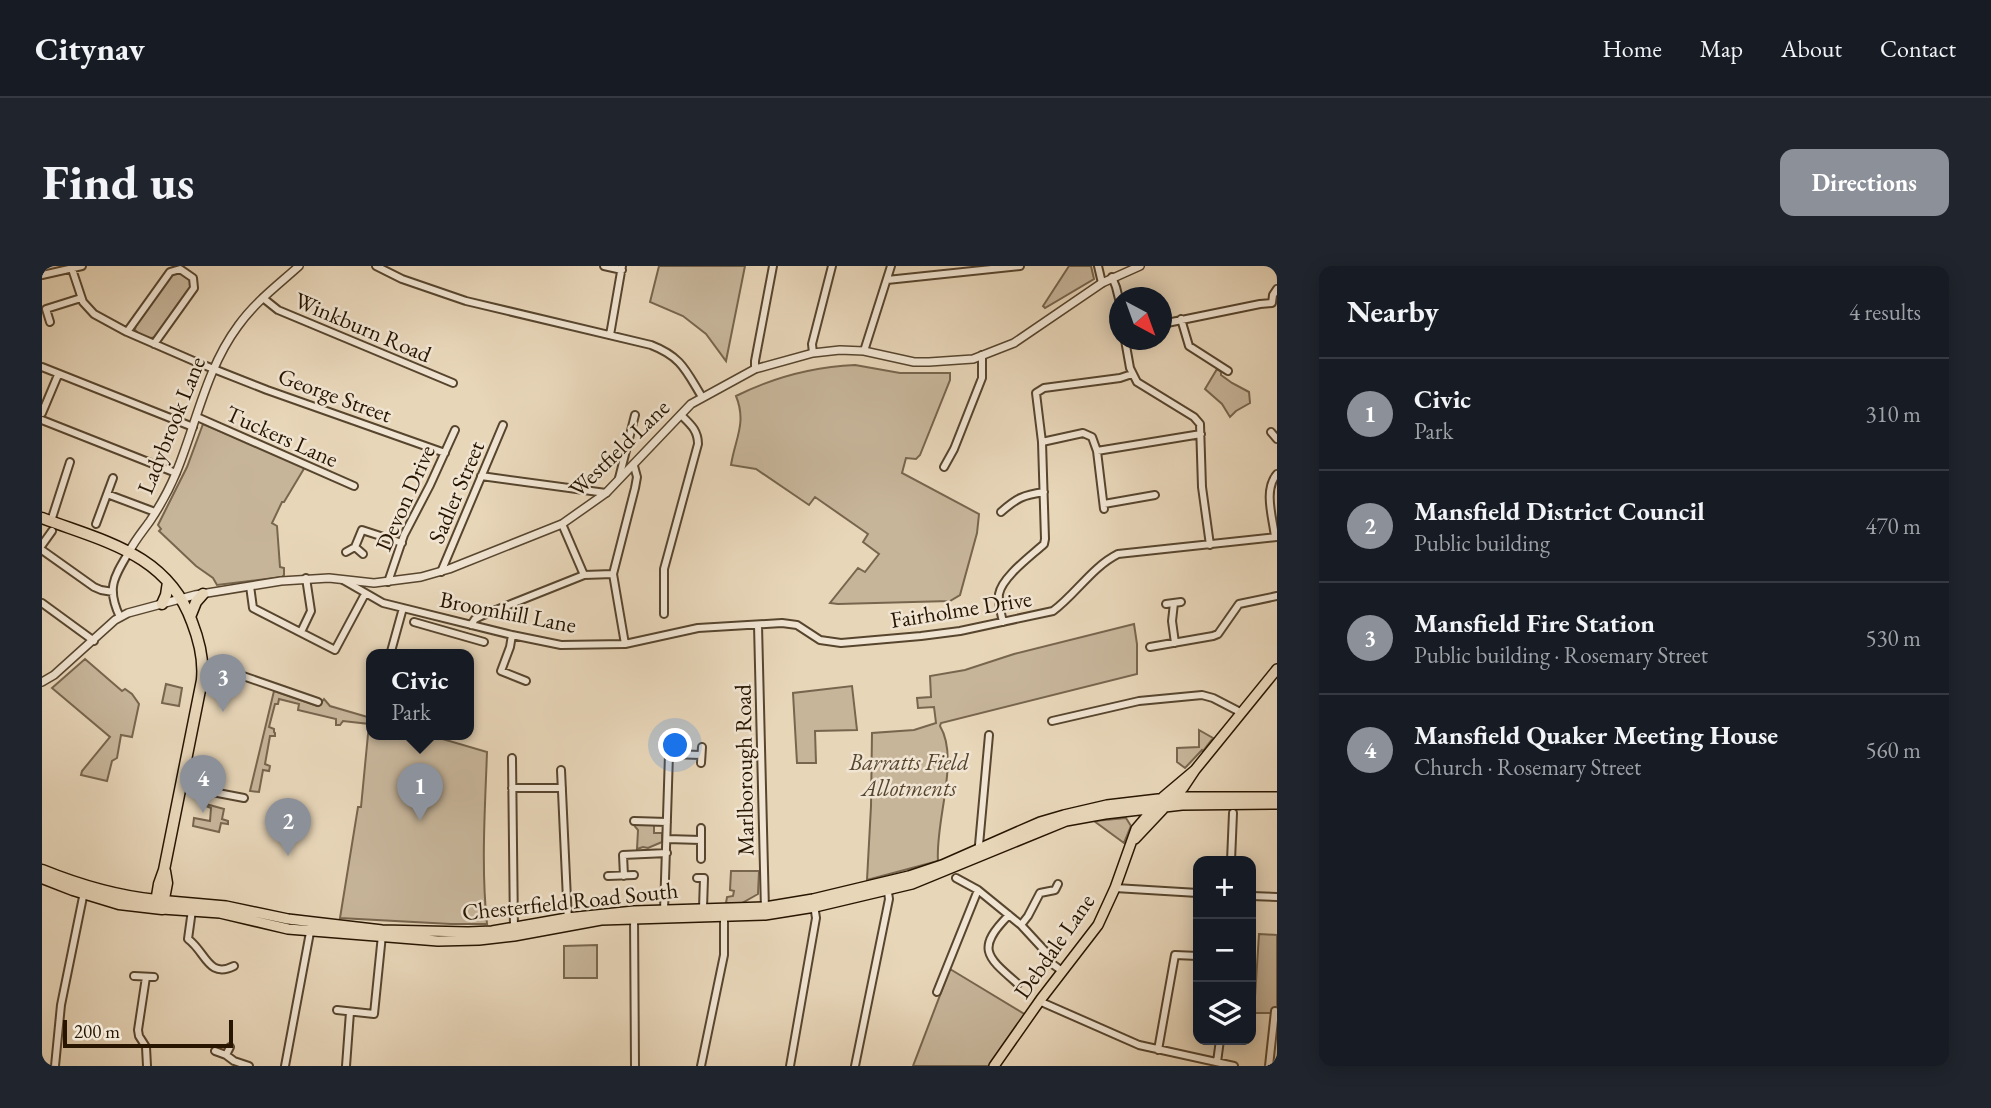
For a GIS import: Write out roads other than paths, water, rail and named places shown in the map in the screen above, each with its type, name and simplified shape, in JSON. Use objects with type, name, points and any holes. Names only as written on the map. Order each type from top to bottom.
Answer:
[{"type":"highway","points":[[48,523],[79,530],[149,563],[181,598],[197,635],[203,668],[194,726],[164,870],[167,883],[159,904]]},
{"type":"highway","points":[[162,604],[168,582]]},
{"type":"highway","points":[[190,617],[197,600],[203,594]]},
{"type":"highway","name":"Chesterfield Road South","points":[[42,870],[119,904],[159,904]]},
{"type":"highway","name":"Chesterfield Road South","points":[[42,878],[85,890]]},
{"type":"main road","points":[[1175,797],[1277,669]]},
{"type":"main road","points":[[1193,774],[1189,785],[1191,790],[1203,797]]},
{"type":"main road","points":[[1164,802],[1193,774]]},
{"type":"main road","points":[[1164,802],[1175,797],[1277,797]]},
{"type":"main road","name":"Chesterfield Road South","points":[[983,852],[1066,821],[1153,809],[1164,802]]},
{"type":"main road","name":"Chesterfield Road South","points":[[159,904],[226,906],[311,926],[382,934],[514,931],[634,914],[765,911],[857,896],[887,886],[912,884],[983,852],[1040,822],[1064,815],[1107,805],[1164,802]]},
{"type":"main road","points":[[1164,802],[1277,804]]},
{"type":"main road","name":"Debdale Lane","points":[[1133,841],[1164,802]]},
{"type":"main road","name":"Debdale Lane","points":[[994,1066],[1039,1001],[1098,925],[1115,888],[1136,829],[1153,809]]},
{"type":"main road","points":[[1125,811],[1135,820],[1136,829]]},
{"type":"main road","name":"Chesterfield Road South","points":[[159,904],[220,913],[288,929],[311,926]]},
{"type":"main road","name":"Chesterfield Road South","points":[[664,913],[703,908],[723,911]]},
{"type":"street","points":[[42,275],[82,266]]},
{"type":"street","name":"Ladybrook Lane","points":[[113,592],[116,573],[176,473],[222,352],[239,325],[263,298],[299,266]]},
{"type":"street","points":[[376,266],[466,301],[651,345],[673,355],[702,397]]},
{"type":"street","points":[[397,276],[402,266]]},
{"type":"street","points":[[604,266],[622,268],[610,335]]},
{"type":"street","points":[[755,369],[773,266]]},
{"type":"street","points":[[813,353],[812,344],[832,266]]},
{"type":"street","points":[[864,351],[891,266]]},
{"type":"street","points":[[887,280],[1020,266]]},
{"type":"street","points":[[1098,266],[1102,283]]},
{"type":"street","name":"Westfield Lane","points":[[42,682],[54,675],[120,617],[181,598],[306,578],[374,583],[441,572],[562,524],[619,481],[691,404],[755,369],[813,353],[840,350],[864,351],[914,362],[973,359],[1014,342],[1102,283],[1140,266]]},
{"type":"street","points":[[50,322],[46,309],[81,298],[71,267]]},
{"type":"street","points":[[127,332],[170,272],[180,269],[193,278],[194,288],[154,344]]},
{"type":"street","points":[[1112,277],[1116,287]]},
{"type":"street","points":[[1172,321],[1272,303],[1277,289]]},
{"type":"street","name":"George Street","points":[[81,298],[94,314],[154,344],[214,369],[445,453]]},
{"type":"street","name":"Winkburn Road","points":[[263,298],[278,310],[453,383]]},
{"type":"street","points":[[1181,319],[1189,346],[1228,371]]},
{"type":"street","points":[[1127,350],[1132,374],[1141,385],[1198,421],[1201,433],[1202,486],[1210,545]]},
{"type":"street","points":[[944,467],[954,449],[982,378],[982,355]]},
{"type":"street","points":[[42,367],[193,427]]},
{"type":"street","points":[[42,414],[58,374]]},
{"type":"street","points":[[1003,622],[999,602],[1004,582],[1044,544],[1045,539],[1042,442],[1036,393],[1040,389],[1132,374]]},
{"type":"street","points":[[619,481],[635,415]]},
{"type":"street","points":[[664,614],[664,569],[698,444],[695,429],[681,415]]},
{"type":"street","name":"Tuckers Lane","points":[[197,417],[354,486]]},
{"type":"street","points":[[42,419],[176,473]]},
{"type":"street","name":"Sadler Street","points":[[441,572],[503,425]]},
{"type":"street","name":"Devon Drive","points":[[388,582],[402,543],[455,430]]},
{"type":"street","points":[[1271,432],[1277,439]]},
{"type":"street","points":[[1042,442],[1083,433],[1092,437],[1097,451],[1104,507],[1155,495]]},
{"type":"street","points":[[1097,451],[1201,433]]},
{"type":"street","points":[[42,545],[70,462]]},
{"type":"street","points":[[625,644],[613,574],[635,488],[637,477],[634,466]]},
{"type":"street","points":[[1276,537],[1270,485],[1277,474]]},
{"type":"street","points":[[481,476],[606,493]]},
{"type":"street","points":[[96,524],[113,478]]},
{"type":"street","points":[[1001,512],[1023,495],[1044,492]]},
{"type":"street","points":[[107,494],[155,512]]},
{"type":"street","points":[[346,552],[355,547],[362,530],[359,522]]},
{"type":"street","points":[[562,524],[584,575]]},
{"type":"street","points":[[362,530],[402,543]]},
{"type":"street","name":"Fairholme Drive","points":[[758,625],[797,625],[820,640],[841,643],[960,631],[1053,611],[1105,561],[1118,554],[1276,537]]},
{"type":"street","points":[[355,547],[363,554]]},
{"type":"street","points":[[42,550],[94,587],[113,592],[120,617]]},
{"type":"street","points":[[476,639],[475,619],[481,616],[584,575],[613,574]]},
{"type":"street","points":[[300,632],[311,611],[306,578]]},
{"type":"street","name":"Broomhill Lane","points":[[341,579],[383,603],[561,645],[649,642],[699,631],[758,625]]},
{"type":"street","points":[[250,586],[253,608],[335,650],[374,583]]},
{"type":"street","points":[[1150,647],[1218,634],[1239,604],[1277,596]]},
{"type":"street","points":[[42,603],[94,641]]},
{"type":"street","points":[[1174,603],[1172,621],[1175,643]]},
{"type":"street","points":[[392,649],[403,608]]},
{"type":"street","points":[[433,627],[436,616]]},
{"type":"street","points":[[414,622],[484,642]]},
{"type":"street","name":"Marlborough Road","points":[[758,625],[765,911]]},
{"type":"street","points":[[512,635],[501,671],[526,681]]},
{"type":"street","points":[[203,668],[217,667],[318,702]]},
{"type":"street","points":[[302,696],[306,686]]},
{"type":"street","points":[[1052,721],[1139,701],[1202,695],[1242,713]]},
{"type":"street","points":[[983,852],[979,845],[989,736]]},
{"type":"street","points":[[664,913],[669,754],[701,755]]},
{"type":"street","points":[[512,758],[514,931]]},
{"type":"street","points":[[561,770],[568,922]]},
{"type":"street","points":[[181,786],[244,798]]},
{"type":"street","points":[[512,788],[562,788]]},
{"type":"street","points":[[1231,856],[1233,813]]},
{"type":"street","points":[[634,821],[667,821]]},
{"type":"street","points":[[701,828],[701,859]]},
{"type":"street","points":[[667,839],[701,840]]},
{"type":"street","points":[[624,876],[623,855],[667,853]]},
{"type":"street","points":[[608,876],[634,876]]},
{"type":"street","points":[[697,878],[704,878],[703,908]]},
{"type":"street","points":[[956,878],[978,890],[1021,925],[1045,951],[1051,963],[1062,971]]},
{"type":"street","points":[[1021,925],[1040,893],[1055,890],[1058,884]]},
{"type":"street","points":[[855,1066],[889,899],[887,886]]},
{"type":"street","points":[[1115,888],[1193,893]]},
{"type":"street","points":[[55,1066],[61,1005],[85,890]]},
{"type":"street","points":[[937,992],[978,890]]},
{"type":"street","points":[[1256,896],[1277,897]]},
{"type":"street","points":[[790,1066],[816,918],[814,903]]},
{"type":"street","points":[[192,910],[188,939],[216,970],[234,966]]},
{"type":"street","points":[[701,1066],[724,955],[723,911]]},
{"type":"street","points":[[634,914],[635,1066]]},
{"type":"street","points":[[1009,915],[992,934],[988,945],[992,960],[1018,984]]},
{"type":"street","points":[[285,1066],[311,926]]},
{"type":"street","points":[[337,1010],[374,1014],[382,934]]},
{"type":"street","points":[[1158,1050],[1175,955],[1193,956]]},
{"type":"street","points":[[134,976],[154,977]]},
{"type":"street","points":[[146,976],[138,1030],[146,1047],[147,1066]]},
{"type":"street","points":[[1039,1001],[1139,1045],[1234,1066]]},
{"type":"street","points":[[346,1066],[350,1012]]},
{"type":"street","points":[[1269,1066],[1276,1016]]},
{"type":"street","points":[[1217,1062],[1219,1045]]},
{"type":"street","points":[[226,1055],[230,1047]]},
{"type":"street","points":[[215,1051],[249,1066]]},
{"type":"place","name":"Mansfield Fire Station","points":[[223,712]]},
{"type":"place","name":"Mansfield Quaker Meeting House","points":[[203,813]]},
{"type":"place","name":"Civic","points":[[420,821]]},
{"type":"place","name":"Mansfield District Council","points":[[288,856]]},
{"type":"park label","name":"Barratts Field Allotments","points":[[909,775]]}]
